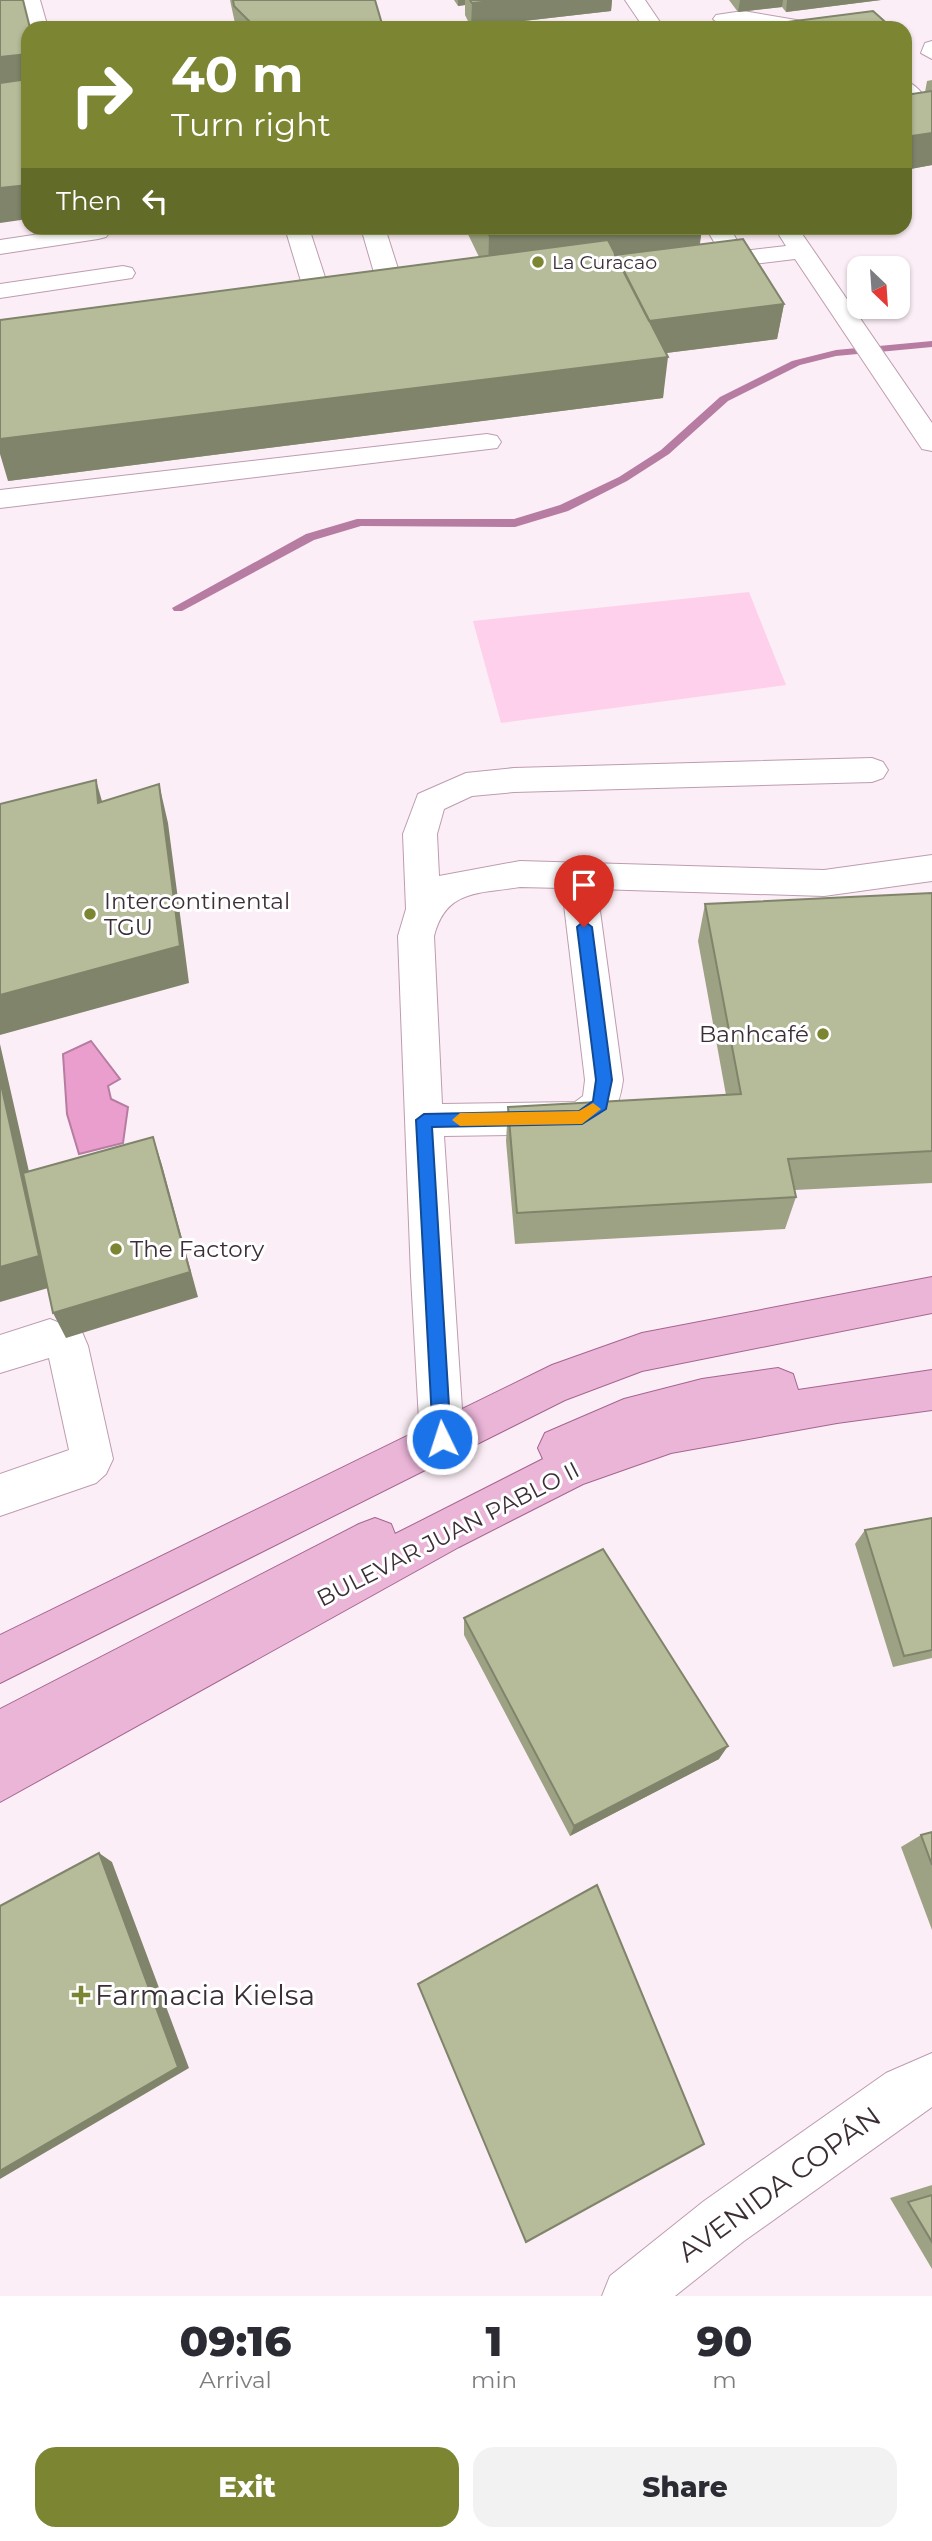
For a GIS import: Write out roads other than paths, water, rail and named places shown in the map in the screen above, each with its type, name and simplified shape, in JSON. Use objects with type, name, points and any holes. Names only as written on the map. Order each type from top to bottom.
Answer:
[{"type":"main road","points":[[0,1660],[552,1385],[642,1352],[932,1295]]},
{"type":"main road","name":"BULEVAR JUAN PABLO II","points":[[0,1735],[509,1471],[624,1419],[702,1399],[932,1364]]},
{"type":"main road","name":"BULEVAR JUAN PABLO II","points":[[0,1778],[443,1532],[572,1467],[670,1433],[837,1403],[932,1390]]},
{"type":"street","points":[[30,0],[36,21]]},
{"type":"street","points":[[635,0],[649,21]]},
{"type":"street","points":[[723,19],[743,17],[772,21]]},
{"type":"street","points":[[932,47],[932,53]]},
{"type":"street","points":[[0,247],[78,235]]},
{"type":"street","points":[[303,235],[358,304]]},
{"type":"street","points":[[358,304],[372,235]]},
{"type":"street","points":[[722,235],[736,259]]},
{"type":"street","points":[[791,235],[926,433]]},
{"type":"street","points":[[676,266],[802,251]]},
{"type":"street","points":[[0,291],[123,273]]},
{"type":"street","points":[[295,311],[422,296]]},
{"type":"street","points":[[0,499],[487,442]]},
{"type":"street","points":[[442,1439],[416,936],[423,909],[420,834],[430,802],[466,785],[528,779],[872,769]]},
{"type":"street","points":[[423,909],[451,884],[520,874],[824,883],[932,868]]},
{"type":"street","points":[[424,1120],[582,1118],[601,1104],[604,1080],[578,876]]},
{"type":"street","points":[[0,1354],[50,1338],[67,1346],[91,1448],[91,1459],[81,1468],[0,1495]]},
{"type":"street","name":"AVENIDA COPÁN","points":[[630,2296],[724,2221],[905,2092],[932,2080]]},
{"type":"waterway","points":[[178,608],[310,537],[361,522],[515,523],[564,508],[623,479],[665,452],[724,399],[796,363],[836,353],[932,344]]},
{"type":"place","name":"La Curacao","points":[[538,262]]},
{"type":"place","name":"Intercontinental TGU","points":[[90,914]]},
{"type":"place","name":"Banhcafé","points":[[823,1034]]},
{"type":"place","name":"The Factory","points":[[116,1249]]},
{"type":"place","name":"Farmacia Kielsa","points":[[81,1995]]}]
